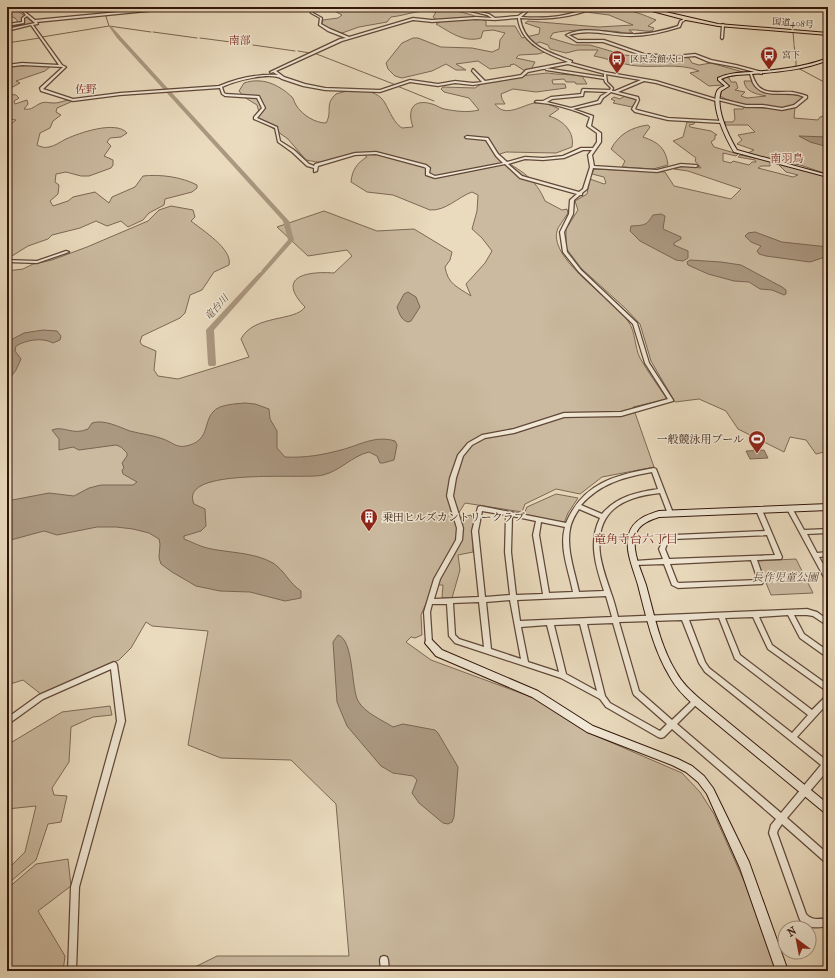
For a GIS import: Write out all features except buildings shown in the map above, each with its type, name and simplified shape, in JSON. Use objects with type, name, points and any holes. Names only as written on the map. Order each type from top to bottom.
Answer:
[{"type":"highway","name":"国道408号","points":[[639,7],[686,19],[723,25],[828,34]]},
{"type":"street","points":[[23,7],[27,15],[35,21],[178,7],[193,9],[217,7]]},
{"type":"street","points":[[309,7],[312,13],[320,18],[320,24],[349,38]]},
{"type":"street","points":[[456,7],[488,14],[495,18]]},
{"type":"street","points":[[519,17],[528,10],[528,7]]},
{"type":"street","points":[[261,76],[341,40],[416,19],[432,22],[476,18],[519,17],[550,20],[569,16],[595,7]]},
{"type":"street","points":[[7,25],[21,23],[27,15]]},
{"type":"street","points":[[519,17],[521,31],[530,41],[552,54],[605,73],[644,80],[746,106],[763,106],[782,109],[795,106],[806,97],[794,94],[765,93],[752,79],[751,74]]},
{"type":"street","points":[[686,19],[681,22],[679,26],[667,30],[635,35],[590,31],[567,35],[578,41],[604,41],[646,55],[674,57],[695,55],[710,61],[761,73]]},
{"type":"street","points":[[7,30],[32,25],[37,23],[35,21]]},
{"type":"street","points":[[32,25],[60,66]]},
{"type":"street","points":[[722,38],[723,25]]},
{"type":"street","points":[[828,59],[816,64],[761,73],[735,74],[720,78],[720,80],[727,86],[719,91],[717,99],[723,130],[736,152],[828,176]]},
{"type":"street","points":[[274,71],[279,76],[295,83],[325,89],[380,91],[410,80],[438,85],[456,82],[473,84],[522,76],[527,71],[543,69],[566,63],[582,66]]},
{"type":"street","points":[[7,66],[22,64],[60,66],[65,68],[41,88],[42,90],[73,100],[120,94],[221,87],[235,80],[261,76],[279,76]]},
{"type":"street","points":[[543,69],[604,78],[612,88],[611,92]]},
{"type":"street","points":[[473,70],[484,82]]},
{"type":"street","points":[[604,78],[605,73]]},
{"type":"street","points":[[616,92],[644,80]]},
{"type":"street","points":[[221,87],[225,95],[258,97],[264,108],[255,118],[276,128],[279,141],[293,150],[308,166],[315,169],[316,165],[355,154],[376,153],[425,166],[428,168],[426,174],[435,177],[525,158],[543,159],[564,157],[582,149],[593,149]]},
{"type":"street","points":[[544,102],[551,98],[582,95],[583,90],[616,92],[638,99],[633,108],[636,111],[668,118],[722,122]]},
{"type":"street","points":[[536,102],[544,102],[559,107],[572,108],[599,102],[602,97],[611,92]]},
{"type":"street","points":[[572,108],[592,118],[589,126],[599,132],[600,138],[590,156],[592,167],[585,189],[581,194],[572,200],[571,214],[563,228],[562,243],[565,252],[580,271],[635,324],[647,363],[670,400],[621,414],[564,415],[514,431],[484,436],[470,444],[461,455],[455,470],[450,496],[460,528],[459,540],[437,579],[427,612],[429,643],[439,653],[534,694],[590,729],[675,762],[689,769],[701,779],[710,791],[745,866],[782,971]]},
{"type":"street","points":[[467,137],[487,139],[497,155],[519,176],[581,194]]},
{"type":"street","points":[[592,167],[657,171],[681,165],[696,166]]},
{"type":"street","points":[[7,261],[37,262],[67,252]]},
{"type":"street","points":[[577,595],[566,538],[568,525],[578,506],[583,500],[598,488],[629,474],[654,470],[670,513]]},
{"type":"street","points":[[662,491],[643,492],[629,496],[612,506],[603,517],[597,537],[597,554],[634,690],[828,859]]},
{"type":"street","points":[[578,506],[603,517]]},
{"type":"street","points":[[828,507],[652,515],[636,526],[630,542],[651,619],[672,674],[679,684],[696,701],[828,810]]},
{"type":"street","points":[[488,650],[475,531],[480,508],[568,525]]},
{"type":"street","points":[[790,509],[828,579]]},
{"type":"street","points":[[635,563],[779,556],[759,510]]},
{"type":"street","points":[[509,514],[507,549],[512,598],[525,663]]},
{"type":"street","points":[[539,519],[536,535],[546,596]]},
{"type":"street","points":[[803,532],[828,531]]},
{"type":"street","points":[[753,558],[761,580],[760,582],[678,586],[674,583],[662,549],[666,540],[674,537],[769,533]]},
{"type":"street","points":[[816,555],[828,554]]},
{"type":"street","points":[[430,602],[608,593]]},
{"type":"street","points":[[450,601],[452,636],[457,641],[563,676],[602,697]]},
{"type":"street","points":[[518,624],[811,612],[828,622]]},
{"type":"street","points":[[790,613],[802,636],[828,655]]},
{"type":"street","points":[[755,614],[770,647],[828,689]]},
{"type":"street","points":[[721,616],[737,657],[813,715]]},
{"type":"street","points":[[685,618],[702,663],[707,670],[792,738],[828,764],[774,828],[773,836],[803,917],[808,923],[812,924],[828,922]]},
{"type":"street","points":[[583,622],[602,697],[608,705],[661,735],[696,701]]},
{"type":"street","points":[[550,623],[563,676]]},
{"type":"street","points":[[7,722],[41,698],[114,665],[118,707],[121,721],[74,887],[72,909],[74,947],[72,971]]},
{"type":"street","points":[[792,738],[828,698]]},
{"type":"street","points":[[384,960],[385,971]]},
{"type":"green space","points":[[327,7],[442,7],[472,15],[486,21],[486,26],[515,26],[522,38],[539,34],[540,28],[525,23],[528,21],[599,27],[633,25],[609,15],[586,12],[603,7],[621,8],[656,20],[648,26],[654,28],[652,31],[629,30],[633,33],[630,33],[581,30],[553,33],[550,38],[574,45],[590,45],[624,55],[661,60],[682,57],[689,58],[692,63],[699,65],[711,63],[743,72],[719,77],[717,79],[723,85],[709,86],[690,73],[699,71],[691,68],[630,65],[594,56],[598,50],[578,50],[566,53],[550,49],[548,45],[540,42],[532,45],[545,52],[519,55],[516,58],[535,62],[531,70],[525,71],[514,64],[510,65],[511,66],[490,69],[478,61],[456,64],[466,70],[456,70],[446,64],[432,71],[402,78],[395,76],[388,69],[386,63],[402,43],[413,38],[418,38],[441,47],[472,48],[492,52],[499,49],[500,40],[505,33],[493,30],[483,31],[481,38],[463,38],[436,24],[440,22],[433,17],[436,12],[429,11],[391,17],[387,22],[359,27],[342,33],[335,32],[322,24],[323,20],[338,18],[342,15]]},
{"type":"green space","points":[[15,9],[34,23],[7,29],[7,26],[19,23],[15,18],[7,15],[7,10]]},
{"type":"green space","points":[[16,65],[51,66],[45,71],[16,81],[20,83],[7,90],[7,67]]},
{"type":"green space","name":"乗田ヒルズカントリークラブ","points":[[547,73],[582,76],[587,84],[566,82],[564,79],[552,80],[553,84],[565,84],[566,88],[536,92],[513,89],[501,94],[505,104],[495,104],[499,108],[509,111],[538,103],[547,104],[559,109],[549,116],[563,123],[569,131],[572,136],[572,147],[556,153],[506,152],[500,154],[500,159],[527,176],[537,187],[545,201],[562,210],[567,209],[568,213],[558,228],[557,240],[561,252],[583,278],[620,312],[631,325],[640,358],[667,399],[633,407],[654,467],[602,477],[580,494],[556,489],[525,504],[522,512],[465,503],[455,519],[471,515],[474,524],[473,552],[458,555],[460,570],[452,598],[442,598],[443,585],[434,585],[421,615],[422,635],[415,638],[411,637],[406,642],[431,660],[534,698],[587,732],[682,773],[700,792],[714,814],[744,881],[777,971],[187,971],[217,956],[349,956],[336,804],[291,760],[221,758],[188,745],[208,631],[152,626],[146,622],[131,648],[119,660],[87,673],[42,695],[23,680],[7,685],[7,271],[23,269],[33,264],[52,260],[87,247],[148,221],[159,210],[171,206],[193,210],[195,217],[191,221],[222,246],[229,259],[229,265],[214,272],[202,290],[190,295],[185,313],[180,318],[142,336],[140,342],[142,345],[156,351],[154,370],[158,376],[178,379],[249,357],[241,339],[247,331],[264,322],[293,315],[300,312],[305,307],[297,297],[293,288],[294,282],[298,278],[314,273],[334,273],[352,256],[347,250],[308,256],[277,227],[324,211],[377,231],[414,229],[452,252],[450,260],[445,267],[446,273],[457,287],[471,296],[466,284],[485,263],[492,251],[482,238],[472,229],[477,211],[478,195],[472,192],[447,206],[436,210],[430,210],[393,195],[367,192],[351,182],[356,167],[367,157],[353,154],[325,162],[306,160],[288,139],[257,117],[259,112],[257,105],[244,97],[239,91],[244,83],[251,81],[263,81],[270,83],[287,92],[305,115],[322,123],[326,123],[328,119],[330,101],[336,94],[356,90],[369,92],[376,94],[381,98],[394,120],[402,128],[413,127],[411,121],[411,111],[416,104],[420,103],[432,104],[444,109],[457,111],[479,110],[469,98],[444,92],[441,89],[443,87],[475,88],[481,84],[512,77]]},
{"type":"green space","points":[[726,77],[729,78],[731,82],[736,82],[738,88],[735,90],[745,92],[741,96],[747,98],[766,96],[755,93],[746,88],[744,81],[752,81],[758,88],[770,94],[789,94],[804,97],[793,106],[795,107],[794,118],[818,120],[820,117],[828,115],[828,451],[816,454],[806,440],[790,437],[784,452],[738,429],[726,411],[699,399],[675,402],[651,361],[640,324],[625,308],[581,268],[566,248],[566,229],[578,210],[575,201],[587,194],[590,179],[604,184],[606,183],[604,177],[592,174],[594,169],[665,172],[674,186],[731,199],[741,189],[688,171],[674,169],[682,166],[701,168],[695,161],[696,158],[673,141],[683,137],[687,122],[695,122],[694,124],[689,125],[690,127],[711,131],[717,135],[715,135],[715,139],[711,142],[714,147],[738,154],[736,156],[723,153],[723,161],[731,163],[733,161],[749,165],[752,162],[756,162],[755,160],[738,157],[740,155],[770,161],[770,166],[761,166],[758,168],[793,177],[798,175],[786,172],[777,163],[823,176],[827,174],[800,165],[746,154],[754,150],[737,144],[742,140],[738,135],[755,132],[748,125],[725,125],[725,122],[733,122],[735,119],[734,109],[743,109],[745,107],[783,109],[742,104],[727,100],[720,96],[722,90],[728,86],[722,81]]},
{"type":"green space","points":[[7,94],[16,95],[19,98],[14,101],[15,104],[27,100],[28,104],[24,109],[30,109],[46,102],[54,103],[67,100],[73,101],[57,108],[56,112],[61,115],[53,121],[50,128],[40,133],[37,145],[41,147],[55,145],[72,136],[97,129],[115,128],[122,129],[127,133],[121,137],[110,138],[107,142],[111,146],[104,156],[113,160],[113,165],[111,168],[89,176],[81,176],[66,172],[56,174],[55,182],[59,185],[58,194],[50,201],[53,206],[68,201],[73,197],[95,192],[109,203],[112,197],[135,187],[143,176],[150,175],[178,178],[197,185],[197,188],[192,192],[165,199],[164,205],[149,213],[143,220],[128,227],[121,221],[107,226],[96,221],[80,228],[52,235],[48,239],[28,246],[12,256],[7,255],[7,127],[16,120],[7,119]]},
{"type":"green space","points":[[625,96],[637,100],[632,107],[613,103],[615,101],[611,99],[614,97],[620,99]]},
{"type":"green space","points":[[648,125],[650,127],[643,137],[660,146],[665,154],[668,165],[653,169],[622,167],[625,161],[611,149],[614,144],[626,132],[637,127]]},
{"type":"green space","points":[[556,494],[578,498],[568,513],[564,523],[524,514],[527,507]]},
{"type":"green space","name":"長作児童公園","points":[[796,559],[813,593],[771,595],[757,561]]},
{"type":"green space","points":[[110,706],[112,715],[93,717],[71,727],[69,762],[52,788],[54,795],[67,796],[61,822],[48,824],[36,860],[11,881],[7,877],[7,870],[25,852],[36,806],[7,809],[7,745],[62,712]]},
{"type":"green space","points":[[68,859],[71,886],[38,911],[65,956],[63,971],[7,971],[7,889],[36,864]]},
{"type":"shaded area","points":[[799,136],[828,137],[828,147],[810,142]]},
{"type":"shaded area","points":[[661,214],[665,216],[663,229],[681,237],[681,239],[674,243],[674,245],[688,251],[688,258],[683,261],[676,260],[640,241],[630,231],[631,226],[645,224],[653,215]]},
{"type":"shaded area","points":[[755,232],[782,242],[828,247],[828,256],[810,262],[759,254],[757,251],[761,246],[751,242],[745,236],[748,233]]},
{"type":"shaded area","points":[[690,260],[741,265],[782,287],[786,290],[786,294],[784,295],[772,290],[760,289],[749,282],[734,281],[708,274],[688,265],[687,262]]},
{"type":"shaded area","points":[[408,292],[416,297],[420,307],[411,321],[408,322],[402,318],[397,307],[404,294]]},
{"type":"shaded area","points":[[43,330],[57,331],[61,336],[60,340],[53,343],[44,340],[34,340],[24,342],[16,346],[15,351],[21,359],[16,370],[7,382],[7,342],[24,333]]},
{"type":"shaded area","points":[[245,403],[255,404],[269,409],[270,419],[277,431],[277,448],[285,457],[320,455],[368,441],[381,439],[395,441],[397,445],[394,460],[383,463],[380,463],[377,456],[369,452],[323,475],[223,479],[204,484],[194,492],[194,504],[205,509],[206,526],[201,531],[184,536],[184,539],[215,550],[266,559],[277,566],[301,591],[301,598],[285,601],[250,592],[220,591],[196,586],[161,564],[159,558],[159,539],[149,533],[133,529],[97,527],[57,535],[44,531],[7,541],[7,501],[49,493],[74,496],[89,488],[101,485],[133,485],[137,482],[123,474],[122,470],[124,468],[122,463],[127,456],[127,453],[121,447],[116,445],[79,450],[73,447],[59,450],[59,439],[52,430],[60,429],[82,431],[88,429],[92,423],[101,422],[166,440],[177,445],[186,446],[194,444],[199,440],[205,431],[210,416],[216,409],[228,405]]},
{"type":"shaded area","name":"一般競泳用プール","points":[[764,450],[768,458],[750,459],[746,451]]},
{"type":"shaded area","points":[[338,635],[343,639],[347,646],[350,655],[356,695],[358,701],[365,709],[393,727],[403,724],[435,730],[438,733],[458,767],[454,817],[452,822],[448,824],[443,823],[419,803],[412,793],[417,780],[413,776],[393,773],[381,766],[347,726],[337,702],[333,642]]},
{"type":"waterway","name":"竜台川","points":[[103,7],[109,26]]},
{"type":"waterway","points":[[42,37],[109,26]]},
{"type":"waterway","points":[[109,26],[151,32]]},
{"type":"waterway","name":"竜台川","points":[[109,26],[118,37]]},
{"type":"waterway","points":[[153,32],[197,38]]},
{"type":"waterway","points":[[793,32],[794,44]]},
{"type":"waterway","name":"竜台川","points":[[119,37],[129,49]]},
{"type":"waterway","points":[[7,43],[40,38]]},
{"type":"waterway","points":[[200,38],[246,44]]},
{"type":"waterway","points":[[253,45],[295,51]]},
{"type":"waterway","points":[[794,45],[796,58]]},
{"type":"waterway","name":"竜台川","points":[[130,50],[141,62]]},
{"type":"waterway","points":[[298,51],[310,53]]},
{"type":"waterway","points":[[314,53],[396,85]]},
{"type":"waterway","points":[[796,59],[796,66]]},
{"type":"waterway","name":"竜台川","points":[[142,62],[167,90]]},
{"type":"waterway","points":[[798,68],[824,82]]},
{"type":"waterway","points":[[397,86],[434,101]]},
{"type":"waterway","name":"竜台川","points":[[168,91],[198,124]]},
{"type":"waterway","name":"竜台川","points":[[199,125],[215,142]]},
{"type":"waterway","name":"竜台川","points":[[216,143],[233,163]]},
{"type":"waterway","name":"竜台川","points":[[234,164],[253,185]]},
{"type":"waterway","name":"竜台川","points":[[254,186],[275,209]]},
{"type":"waterway","name":"竜台川","points":[[264,271],[291,240],[286,221],[276,210]]},
{"type":"waterway","name":"竜台川","points":[[212,364],[210,330],[261,274]]},
{"type":"place","name":"宮下","points":[[769,70]]},
{"type":"place","name":"区民会館入口","points":[[617,74]]},
{"type":"place","name":"一般競泳用プール","points":[[757,454]]},
{"type":"place","name":"乗田ヒルズカントリークラブ","points":[[369,532]]},
{"type":"district","name":"南部","points":[[240,40]]},
{"type":"district","name":"佐野","points":[[86,89]]},
{"type":"district","name":"南羽鳥","points":[[787,158]]},
{"type":"district","name":"竜角寺台六丁目","points":[[636,539]]}]
